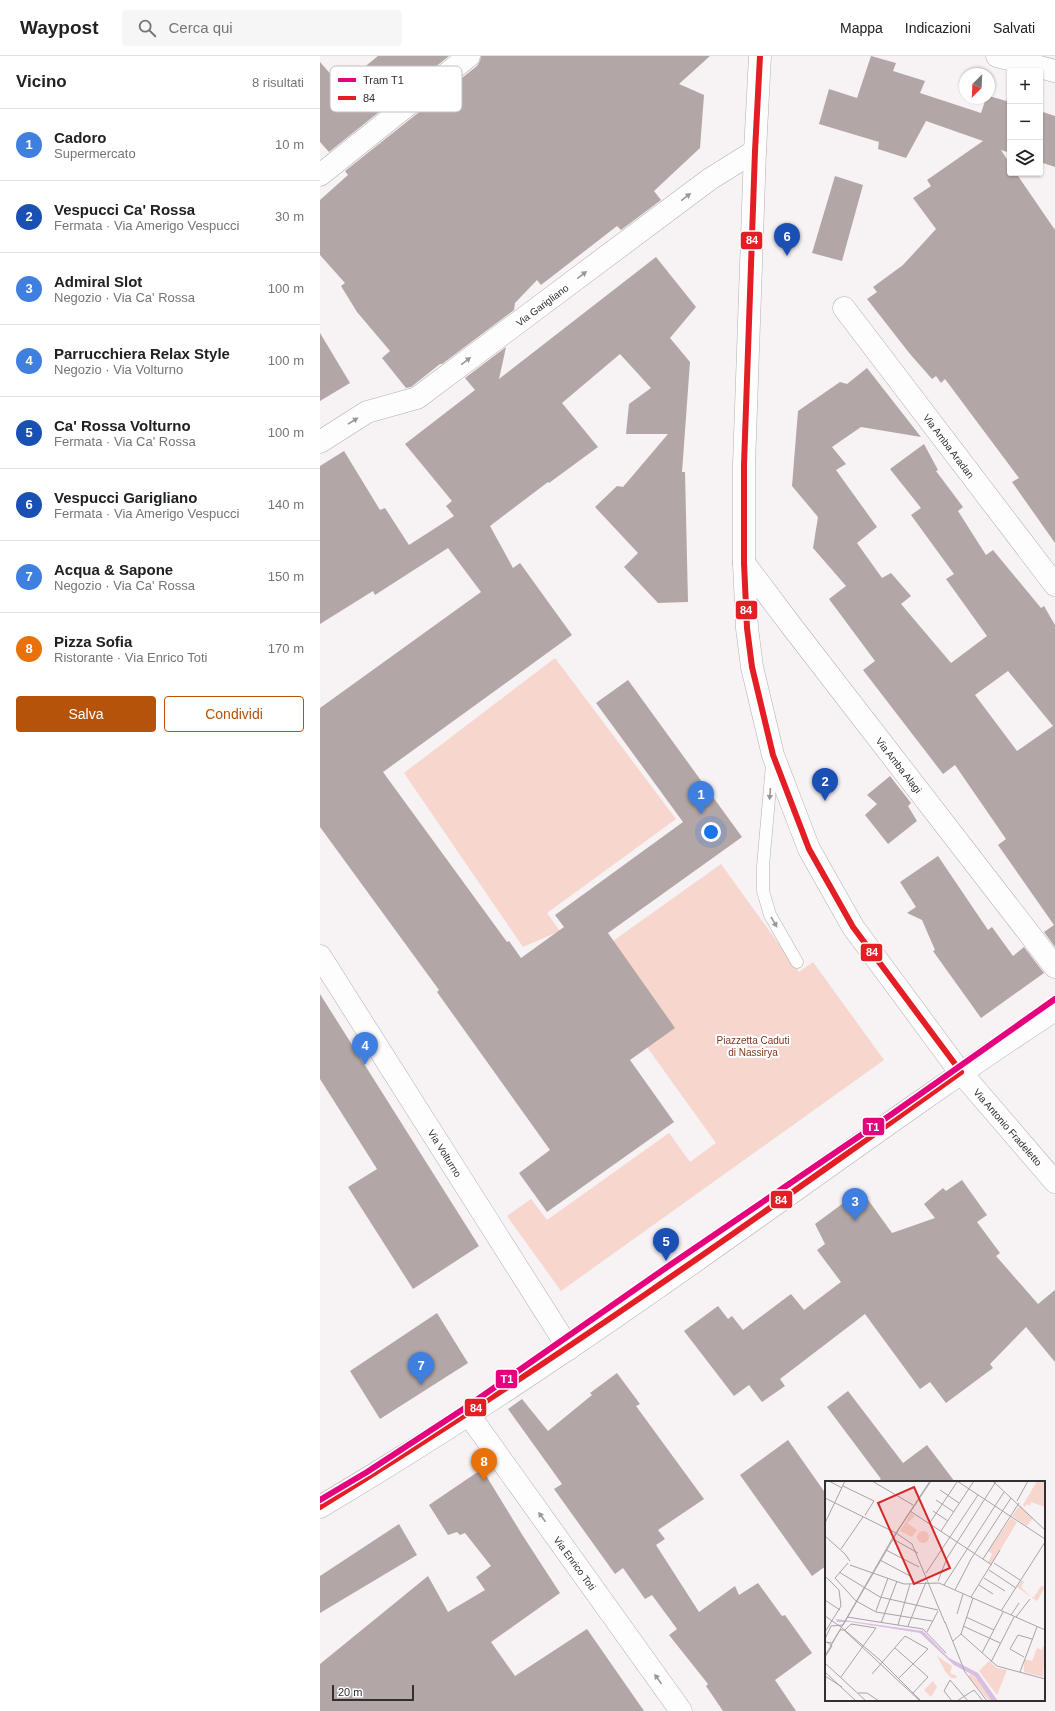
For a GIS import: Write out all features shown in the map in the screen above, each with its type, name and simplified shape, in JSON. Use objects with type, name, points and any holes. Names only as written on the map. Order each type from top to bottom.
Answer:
[{"type":"street","points":[[456,66],[469,56]]},
{"type":"street","name":"Via Antonio Fradeletto","points":[[760,56],[755,151],[744,465],[744,563],[747,628],[750,651],[773,755],[809,849],[853,927],[961,1072],[1055,1182]]},
{"type":"street","points":[[997,56],[1055,71]]},
{"type":"street","points":[[320,175],[399,112]]},
{"type":"street","name":"Via Garigliano","points":[[320,442],[367,412],[417,398],[710,179],[755,151]]},
{"type":"street","name":"Via Amba Aradan","points":[[844,308],[1055,585]]},
{"type":"street","name":"Via Amba Alagi","points":[[744,563],[1055,967]]},
{"type":"street","name":"Via Volturno","points":[[323,968],[569,1349]]},
{"type":"street","points":[[320,1507],[469,1415],[569,1349],[961,1072],[1055,1010]]},
{"type":"street","name":"Via Enrico Toti","points":[[469,1415],[681,1711]]},
{"type":"lane","points":[[773,755],[763,866],[763,891],[770,914],[797,962]]},
{"type":"green space","points":[[555,658],[676,819],[547,913],[560,931],[523,947],[404,773]]},
{"type":"green space","name":"Piazzetta Caduti di Nassirya","points":[[721,864],[799,972],[813,962],[884,1060],[561,1291],[507,1216],[531,1199],[547,1220],[669,1133],[690,1162],[716,1143],[585,961]]},
{"type":"building","points":[[378,56],[449,56],[436,66],[366,66]]},
{"type":"building","points":[[481,56],[710,56],[679,84],[704,95],[700,148],[654,191],[661,200],[621,230],[617,226],[541,285],[537,280],[515,303],[514,310],[411,387],[406,388],[382,358],[390,351],[357,312],[341,286],[345,283],[320,255],[320,200],[348,175],[345,171],[419,112],[462,112],[462,78],[477,66]]},
{"type":"building","points":[[871,56],[896,63],[893,71],[925,81],[920,93],[981,113],[984,104],[995,104],[995,98],[1007,101],[1007,152],[1001,150],[1007,159],[1007,176],[1018,176],[1055,230],[1055,543],[1012,482],[1019,478],[945,379],[941,383],[936,376],[932,379],[910,354],[867,299],[877,292],[873,287],[903,265],[936,229],[913,198],[931,186],[927,180],[983,141],[926,121],[906,158],[878,149],[879,142],[819,124],[829,89],[857,98]]},
{"type":"building","points":[[320,62],[330,73],[330,112],[379,112],[329,152],[320,142]]},
{"type":"building","points":[[1043,112],[1055,116],[1055,167],[1043,163]]},
{"type":"building","points":[[835,176],[863,185],[842,261],[812,253]]},
{"type":"building","points":[[656,257],[696,307],[670,338],[690,362],[682,472],[685,472],[688,602],[658,603],[624,567],[638,553],[595,507],[617,486],[623,487],[668,434],[626,434],[629,404],[651,388],[620,354],[562,403],[598,447],[549,483],[548,482],[490,526],[513,568],[520,563],[572,635],[383,772],[507,942],[509,941],[521,958],[564,927],[555,915],[683,822],[596,703],[628,680],[742,837],[608,933],[675,1028],[630,1060],[674,1122],[547,1212],[519,1173],[550,1150],[437,992],[439,990],[320,827],[320,708],[481,592],[448,548],[375,595],[373,591],[320,624],[320,466],[344,451],[380,510],[385,508],[409,545],[454,516],[446,506],[452,501],[405,444],[475,390],[465,378],[506,347],[499,379]]},
{"type":"building","points":[[320,333],[350,383],[320,401]]},
{"type":"building","points":[[867,368],[921,437],[861,427],[832,447],[846,464],[836,470],[877,527],[857,543],[882,578],[891,573],[911,596],[901,604],[951,663],[987,636],[946,579],[954,574],[911,515],[921,508],[890,469],[924,444],[938,470],[936,471],[963,507],[958,511],[986,555],[993,550],[1041,608],[1044,606],[1055,625],[1055,947],[1044,932],[1054,925],[998,845],[1006,839],[955,765],[943,774],[863,670],[875,661],[829,599],[846,586],[813,548],[818,517],[792,486],[798,411],[840,382],[847,384]],"holes":[[[1008,671],[1053,726],[1017,751],[975,695]]]},
{"type":"building","points":[[890,776],[911,803],[908,806],[917,821],[888,844],[865,815],[877,804],[867,795]]},
{"type":"building","points":[[938,856],[988,930],[992,927],[1013,956],[1024,947],[1044,973],[981,1018],[933,951],[935,950],[922,920],[907,913],[916,907],[900,882]]},
{"type":"building","points":[[320,994],[479,1246],[413,1289],[348,1187],[377,1169],[320,1079]]},
{"type":"building","points":[[962,1180],[987,1215],[977,1222],[1000,1253],[996,1256],[1038,1304],[1055,1290],[1055,1362],[1026,1327],[990,1364],[993,1368],[946,1403],[930,1382],[920,1389],[865,1314],[780,1379],[785,1386],[762,1402],[749,1385],[734,1396],[684,1331],[718,1306],[728,1319],[732,1316],[743,1330],[791,1294],[804,1310],[841,1282],[817,1250],[825,1244],[815,1224],[861,1190],[892,1233],[935,1218],[924,1204],[943,1188],[946,1191]]},
{"type":"building","points":[[437,1313],[468,1363],[380,1419],[350,1371]]},
{"type":"building","points":[[617,1373],[640,1404],[636,1406],[704,1499],[658,1530],[665,1539],[656,1545],[699,1612],[735,1586],[739,1595],[758,1583],[782,1616],[785,1615],[812,1653],[775,1680],[796,1711],[723,1711],[706,1686],[708,1684],[669,1635],[677,1629],[652,1595],[645,1599],[623,1568],[615,1574],[554,1489],[562,1484],[508,1409],[522,1399],[548,1431],[592,1395],[590,1393]]},
{"type":"building","points":[[848,1391],[903,1463],[927,1445],[954,1481],[878,1481],[881,1479],[827,1407]]},
{"type":"building","points":[[788,1440],[825,1493],[825,1567],[812,1576],[740,1475]]},
{"type":"building","points":[[482,1469],[560,1593],[491,1642],[515,1676],[587,1629],[644,1711],[320,1711],[320,1664],[428,1576],[448,1612],[485,1590],[476,1577],[491,1566],[465,1533],[460,1535],[457,1532],[448,1535],[429,1505]]},
{"type":"building","points":[[399,1524],[417,1555],[320,1613],[320,1576]]},
{"type":"tram line","name":"T1","points":[[320,1500],[367,1472],[465,1408],[670,1265],[892,1114],[1055,999]]},
{"type":"transit line","name":"84","points":[[320,1507],[483,1403],[644,1295],[803,1185],[961,1072],[853,927],[809,849],[773,755],[752,667],[747,628],[744,563],[744,465],[755,151],[760,56]]},
{"type":"place","name":"Vespucci Garigliano","points":[[787,256]]},
{"type":"place","name":"Vespucci Ca' Rossa","points":[[825,801]]},
{"type":"place","name":"Cadoro","points":[[701,814]]},
{"type":"place","name":"Parrucchiera Relax Style","points":[[365,1065]]},
{"type":"place","name":"Admiral Slot","points":[[855,1221]]},
{"type":"place","name":"Ca' Rossa Volturno","points":[[666,1261]]},
{"type":"place","name":"Acqua & Sapone","points":[[421,1385]]},
{"type":"place","name":"Pizza Sofia","points":[[484,1481]]}]
